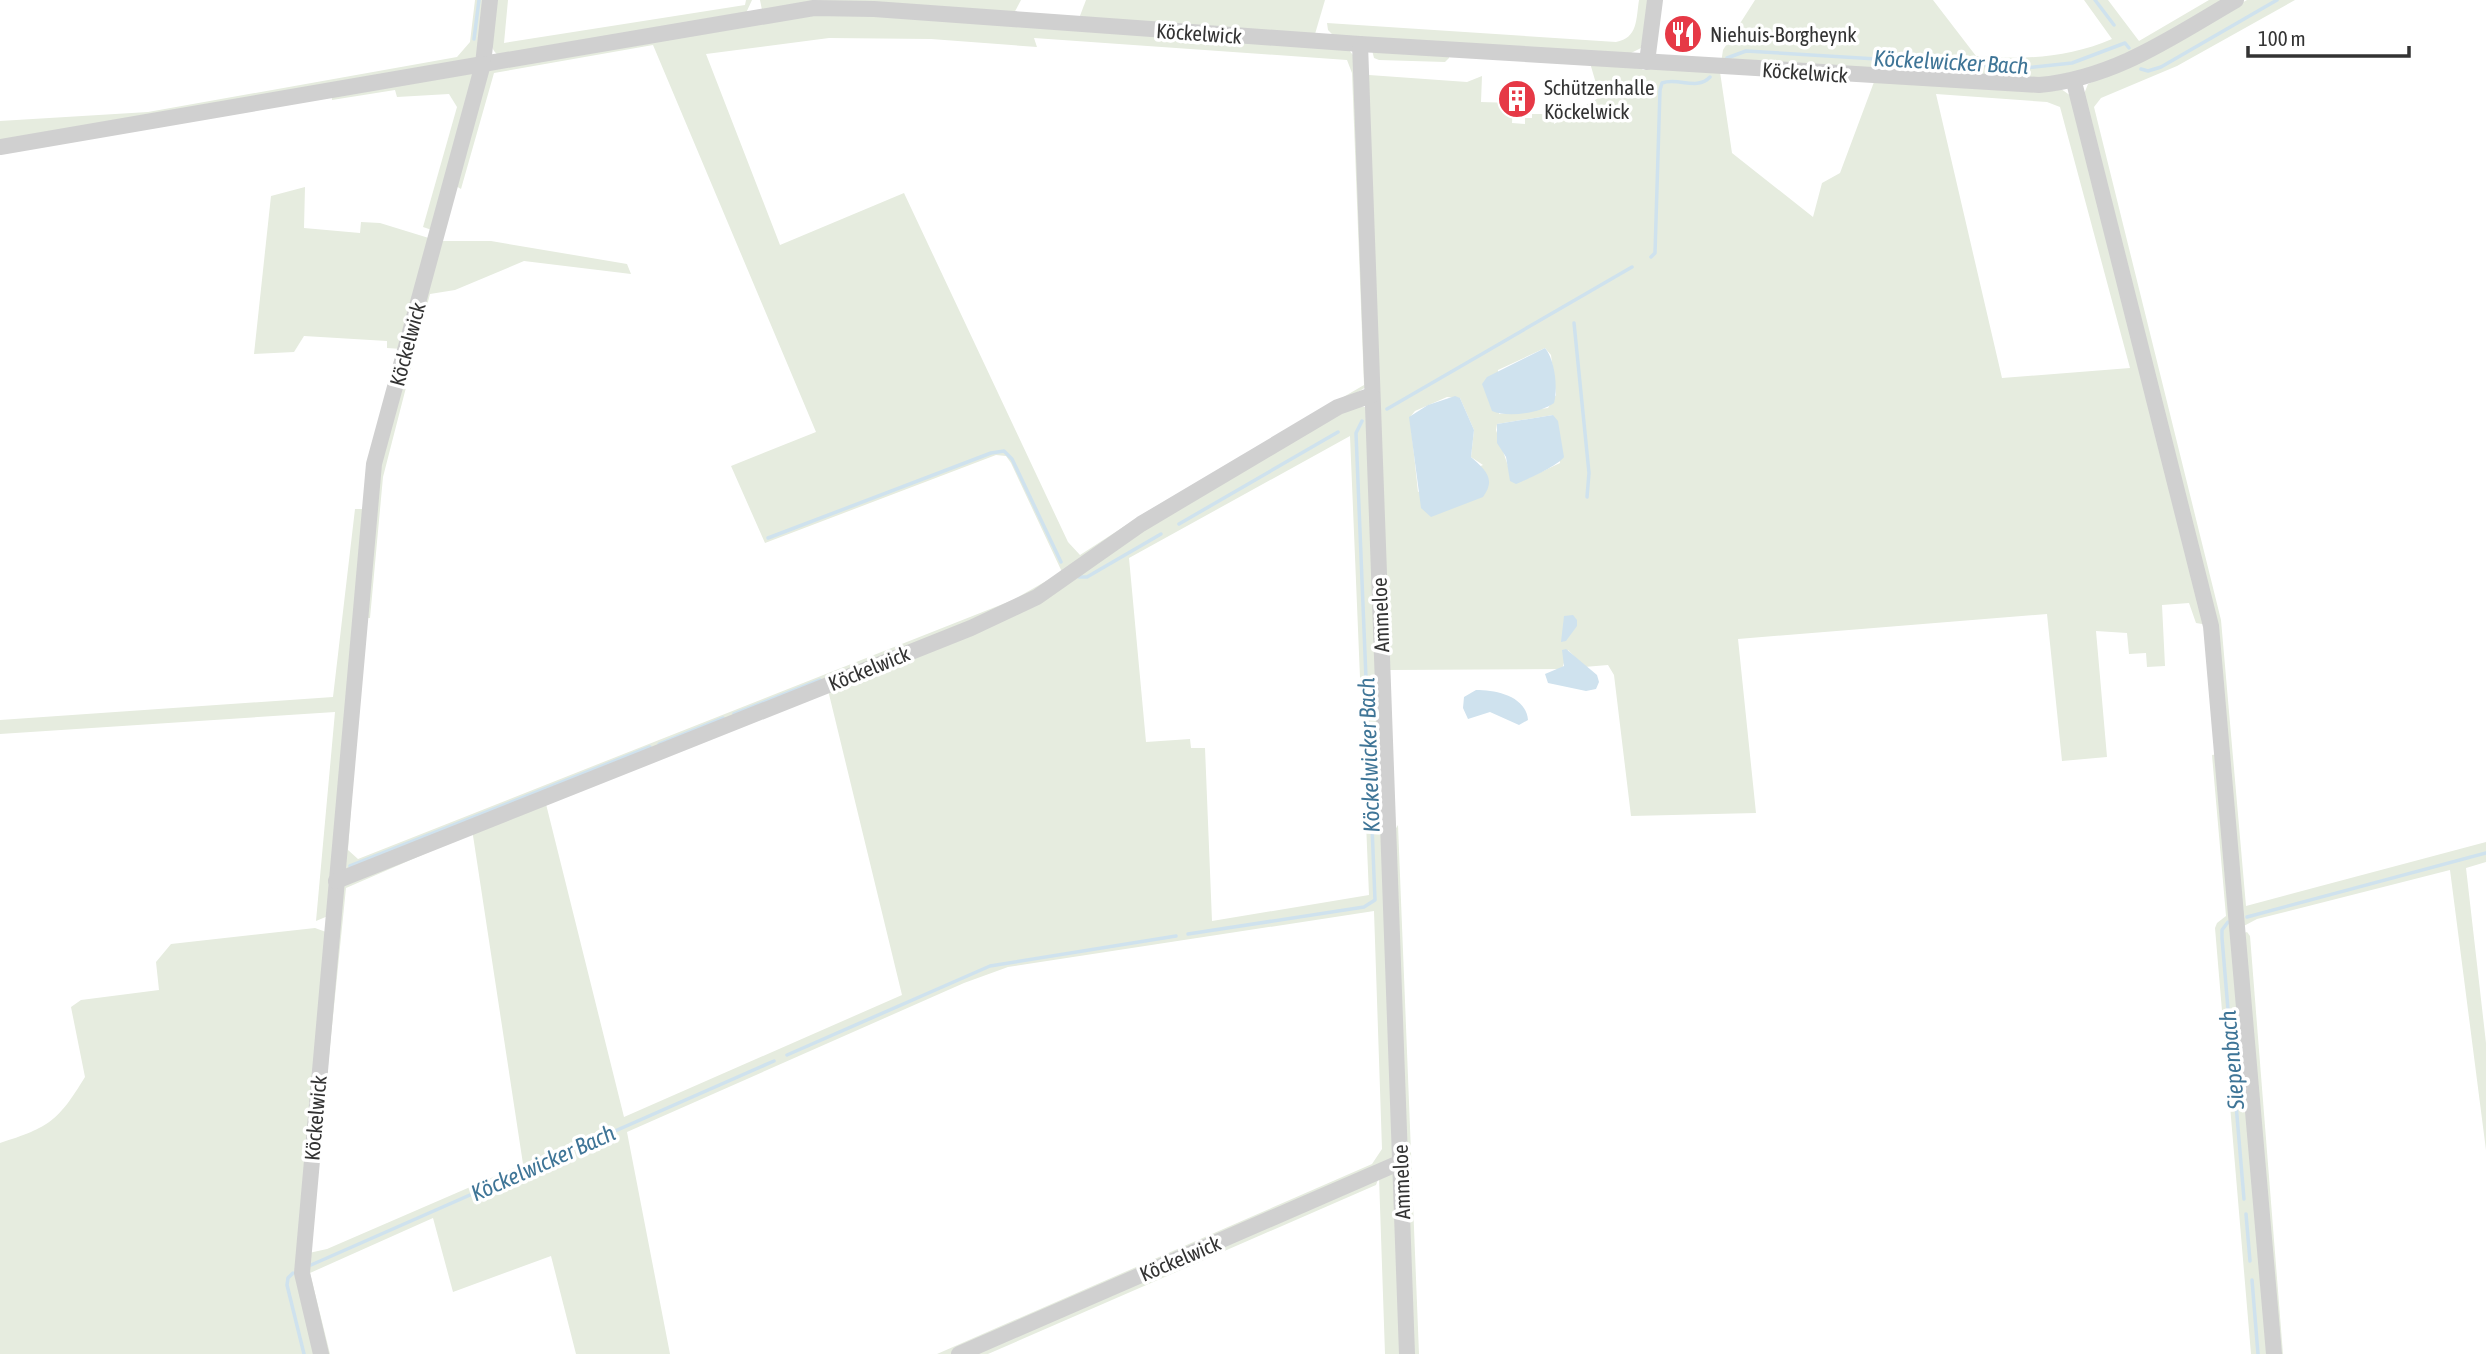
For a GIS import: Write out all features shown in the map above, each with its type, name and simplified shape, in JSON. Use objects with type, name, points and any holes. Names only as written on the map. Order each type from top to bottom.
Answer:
[{"type":"street","name":"Köckelwick","points":[[321,1354],[302,1273],[374,464],[484,64],[490,0]]},
{"type":"street","points":[[752,18],[755,0]]},
{"type":"street","points":[[1647,62],[1655,0]]},
{"type":"street","name":"Köckelwick","points":[[0,146],[814,8],[874,9],[1360,44],[1998,84],[2074,82],[2138,56],[2236,0]]},
{"type":"street","name":"Ammeloe","points":[[1360,44],[1407,1354]]},
{"type":"street","points":[[2074,82],[2211,626],[2274,1354]]},
{"type":"street","name":"Köckelwick","points":[[336,881],[971,628],[1037,597],[1142,523],[1338,407],[1372,394]]},
{"type":"street","name":"Köckelwick","points":[[959,1354],[1401,1162]]},
{"type":"shaded area","points":[[475,0],[487,0],[478,56],[473,59],[0,142],[0,121],[148,112],[457,57],[470,42]]},
{"type":"shaded area","points":[[495,0],[508,0],[504,43],[745,5],[746,0],[752,0],[746,13],[498,55],[490,37]]},
{"type":"shaded area","points":[[760,0],[1021,0],[1013,15],[762,10]]},
{"type":"shaded area","points":[[1086,0],[1325,0],[1315,34],[1078,21]]},
{"type":"shaded area","points":[[1639,0],[1651,0],[1641,48],[1629,54],[1333,35],[1328,30],[1327,23],[1616,42],[1623,40],[1635,27]]},
{"type":"shaded area","points":[[1755,0],[1933,0],[1976,56],[2011,58],[2062,54],[2112,39],[2084,0],[2108,0],[2139,41],[2209,0],[2228,0],[2123,60],[2054,80],[1721,63],[1723,50]]},
{"type":"shaded area","points":[[2247,0],[2295,0],[2177,66],[2101,98],[2094,107],[2221,620],[2246,906],[2486,842],[2486,862],[2466,868],[2486,1043],[2486,1150],[2450,870],[2257,919],[2240,928],[2214,632],[2082,99],[2088,84],[2139,61]]},
{"type":"shaded area","points":[[873,14],[1348,49],[1353,55],[1368,386],[1146,517],[1035,595],[356,869],[343,869],[354,768],[348,850],[358,859],[1013,600],[1062,572],[1011,463],[1006,456],[996,455],[765,543],[731,466],[816,432],[653,45],[494,73],[461,189],[456,186],[489,68],[801,15]],"holes":[[[829,38],[931,39],[1037,47],[1034,38],[1347,60],[1352,73],[1364,385],[1148,511],[1080,555],[1068,542],[904,193],[780,245],[706,54]]]},
{"type":"shaded area","points":[[1372,50],[1449,55],[1449,58],[1445,62],[1379,60],[1374,58]]},
{"type":"shaded area","points":[[1590,63],[1634,66],[1644,70],[1655,68],[1720,72],[1732,153],[1813,217],[1822,183],[1840,173],[1874,82],[2061,89],[2074,98],[2208,625],[2196,623],[2189,603],[2162,605],[2165,666],[2147,667],[2146,653],[2129,654],[2127,633],[2096,631],[2107,757],[2062,761],[2047,614],[1738,639],[1756,813],[1631,816],[1614,675],[1608,665],[1584,667],[1568,650],[1562,669],[1388,670],[1365,80],[1369,75],[1467,82],[1482,76],[1481,102],[1513,103],[1512,123],[1525,124],[1525,118],[1532,118],[1532,114],[1546,114],[1546,104],[1555,104],[1554,124],[1600,97]],"holes":[[[1936,94],[2047,102],[2060,107],[2130,368],[2002,378]],[[1545,348],[1551,355],[1556,395],[1548,408],[1499,414],[1498,370]],[[1447,397],[1460,398],[1474,430],[1471,457],[1483,465],[1418,492],[1410,417],[1415,411]],[[1553,415],[1560,463],[1522,481],[1508,466],[1496,430],[1497,424]]]},
{"type":"shaded area","points":[[473,73],[435,231],[423,227],[457,107],[449,94],[397,97],[395,90],[332,100],[332,94]]},
{"type":"shaded area","points":[[305,187],[304,228],[360,233],[361,222],[380,223],[432,239],[402,349],[387,348],[387,341],[304,336],[294,352],[254,354],[271,196]]},
{"type":"shaded area","points":[[439,241],[491,241],[627,264],[631,274],[524,261],[455,290],[430,294],[383,477],[370,618],[363,618],[376,480]]},
{"type":"shaded area","points":[[1357,406],[1366,407],[1371,426],[1399,1147],[1393,1161],[955,1354],[937,1354],[1372,1164],[1382,1149],[1374,911],[1008,967],[964,983],[627,1132],[670,1354],[576,1354],[551,1256],[453,1292],[433,1218],[310,1273],[330,1354],[325,1354],[309,1288],[304,1252],[340,884],[459,835],[459,839],[346,888],[309,1253],[327,1249],[523,1164],[472,829],[545,800],[624,1117],[902,995],[828,690],[1024,608],[1142,526],[1323,420]],"holes":[[[1350,436],[1369,895],[1212,921],[1205,748],[1191,748],[1190,739],[1146,742],[1129,558]]]},
{"type":"shaded area","points":[[355,509],[366,509],[328,916],[316,921],[335,712],[0,734],[0,720],[333,697]]},
{"type":"shaded area","points":[[2219,754],[2270,1354],[2251,1354],[2215,928],[2226,916],[2212,755]]},
{"type":"shaded area","points":[[1398,825],[1419,1354],[1413,1354],[1393,833]]},
{"type":"shaded area","points":[[315,928],[326,932],[297,1257],[319,1354],[0,1354],[0,1143],[42,1127],[67,1104],[85,1077],[71,1007],[81,1000],[159,990],[156,962],[171,944]]},
{"type":"shaded area","points":[[2247,932],[2250,936],[2283,1354],[2277,1354],[2241,934]]},
{"type":"shaded area","points":[[1394,1172],[1400,1181],[1405,1354],[1385,1354],[1379,1177],[1376,1185],[988,1354],[969,1354],[1379,1175]]},
{"type":"water","points":[[1545,348],[1555,374],[1554,403],[1524,413],[1506,414],[1492,411],[1482,384],[1487,377]]},
{"type":"water","points":[[1455,396],[1460,398],[1474,430],[1471,457],[1487,474],[1489,484],[1483,497],[1431,517],[1421,508],[1409,417],[1428,405]]},
{"type":"water","points":[[1553,415],[1558,421],[1564,457],[1521,482],[1516,484],[1510,481],[1506,457],[1497,443],[1497,424]]},
{"type":"water","points":[[1573,615],[1577,626],[1566,641],[1561,642],[1564,616]]},
{"type":"water","points":[[1566,649],[1597,675],[1599,682],[1596,689],[1586,691],[1548,683],[1545,674],[1564,666],[1562,650]]},
{"type":"water","points":[[1476,690],[1501,693],[1516,700],[1522,705],[1528,720],[1519,725],[1490,712],[1468,719],[1463,708],[1464,697]]},
{"type":"waterway","points":[[474,39],[479,0]]},
{"type":"waterway","points":[[2095,0],[2114,25]]},
{"type":"waterway","name":"Köckelwicker Bach","points":[[2141,69],[2148,71],[2161,67],[2277,0]]},
{"type":"waterway","name":"Köckelwicker Bach","points":[[1727,58],[1746,51],[2025,68],[2072,63],[2125,43],[2129,48]]},
{"type":"waterway","name":"Köckelwicker Bach","points":[[1651,257],[1655,253],[1662,83],[1699,83],[1710,77]]},
{"type":"waterway","name":"Köckelwicker Bach","points":[[1387,409],[1632,267]]},
{"type":"waterway","points":[[1574,323],[1589,473],[1587,497]]},
{"type":"waterway","name":"Köckelwicker Bach","points":[[1188,934],[1364,907],[1375,900],[1356,433],[1362,421]]},
{"type":"waterway","points":[[1179,524],[1338,432]]},
{"type":"waterway","points":[[768,538],[991,453],[1004,451],[1012,459],[1061,562]]},
{"type":"waterway","points":[[1079,577],[1087,577],[1161,534]]},
{"type":"waterway","points":[[734,714],[820,680]]},
{"type":"waterway","points":[[659,744],[723,718]]},
{"type":"waterway","points":[[350,866],[650,747]]},
{"type":"waterway","name":"Siepenbach","points":[[2247,917],[2486,853]]},
{"type":"waterway","name":"Siepenbach","points":[[2228,922],[2222,930],[2222,938],[2244,1199]]},
{"type":"waterway","name":"Köckelwicker Bach","points":[[787,1055],[990,966],[1176,936]]},
{"type":"waterway","name":"Köckelwicker Bach","points":[[311,1265],[774,1061]]},
{"type":"waterway","name":"Siepenbach","points":[[2246,1214],[2250,1261]]},
{"type":"waterway","name":"Köckelwicker Bach","points":[[293,1273],[288,1278],[287,1285],[304,1354]]},
{"type":"waterway","name":"Siepenbach","points":[[2252,1280],[2258,1354]]},
{"type":"place","name":"Niehuis-Borgheynk","points":[[1683,34]]},
{"type":"place","name":"Schützenhalle Köckelwick","points":[[1517,99]]}]
